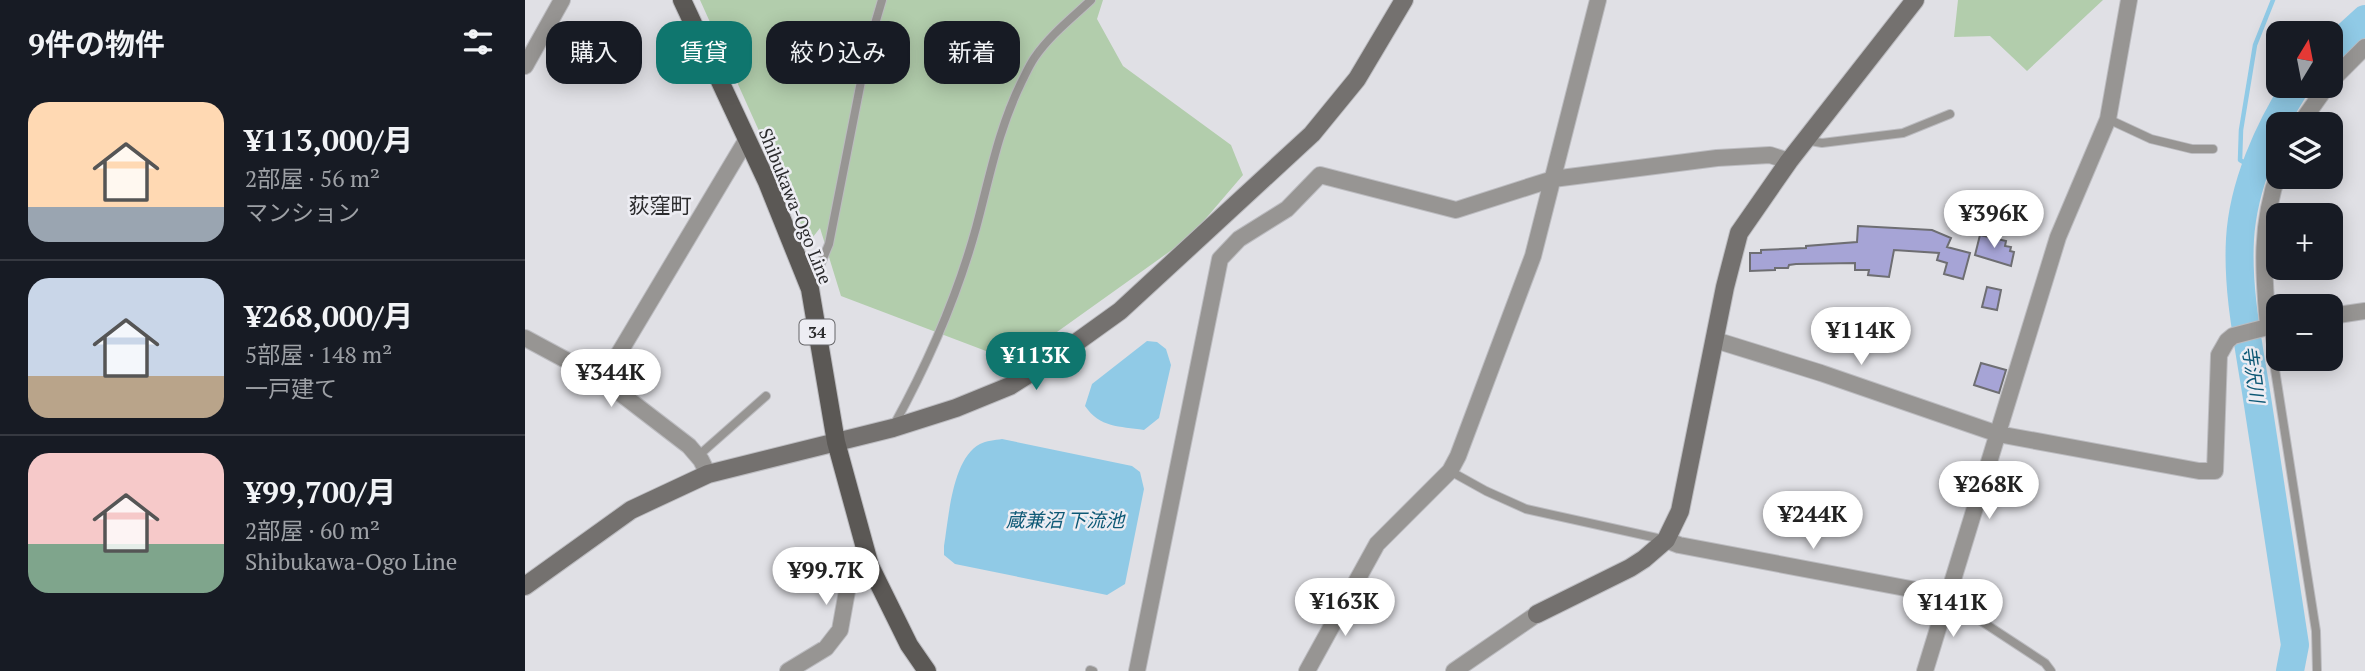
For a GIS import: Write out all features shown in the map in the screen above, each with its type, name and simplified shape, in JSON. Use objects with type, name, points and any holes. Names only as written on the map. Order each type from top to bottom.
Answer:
[{"type":"main road","name":"Shibukawa-Ogo Line","points":[[682,0],[767,182],[810,289],[836,442],[870,566],[909,645],[927,671]]},
{"type":"street","points":[[525,66],[562,0]]},
{"type":"street","points":[[525,586],[631,510],[708,474],[893,428],[956,408],[1010,386],[1119,311],[1312,134],[1357,79],[1404,0]]},
{"type":"street","points":[[1307,671],[1377,544],[1450,471],[1458,456],[1533,256],[1598,0]]},
{"type":"street","points":[[1454,671],[1537,614],[1630,568],[1666,540],[1680,510],[1725,288],[1739,233],[1789,161],[1915,0]]},
{"type":"street","points":[[1924,671],[2058,237],[2108,119],[2129,0]]},
{"type":"street","points":[[2343,68],[2365,47]]},
{"type":"street","points":[[603,380],[747,139]]},
{"type":"street","points":[[1137,671],[1220,259],[1239,239],[1287,209],[1320,175],[1456,210],[1553,179],[1717,158],[1769,155],[1789,161]]},
{"type":"street","points":[[2266,296],[2263,267],[2266,216],[2274,189]]},
{"type":"street","points":[[1220,219],[1239,239]]},
{"type":"street","points":[[2343,314],[2365,311]]},
{"type":"street","points":[[1715,340],[1807,368],[1998,434],[2199,471],[2215,471],[2218,355],[2233,337],[2266,327]]},
{"type":"street","points":[[525,338],[603,380],[689,446],[708,474]]},
{"type":"street","points":[[1666,540],[1946,598]]},
{"type":"street","points":[[787,671],[826,648],[840,630],[849,580],[870,566]]},
{"type":"lane","points":[[810,289],[829,244],[867,51],[882,0]]},
{"type":"lane","points":[[893,428],[921,376],[962,274],[994,151],[1012,102],[1034,58],[1063,24],[1091,0]]},
{"type":"lane","points":[[1805,140],[1822,143],[1903,133],[1950,114]]},
{"type":"lane","points":[[2108,119],[2151,139],[2192,149],[2213,149]]},
{"type":"lane","points":[[2276,371],[2316,631],[2317,671]]},
{"type":"lane","points":[[698,456],[766,396]]},
{"type":"lane","points":[[1450,471],[1526,509],[1666,540]]},
{"type":"lane","points":[[1946,598],[2045,663],[2051,671]]},
{"type":"green space","points":[[700,0],[1103,0],[1097,19],[1123,66],[1231,145],[1243,175],[1190,237],[1015,362],[841,296],[820,228],[809,242],[738,84],[752,84],[752,21],[709,21]]},
{"type":"green space","points":[[1958,0],[2103,0],[2027,71],[1990,36],[1954,37]]},
{"type":"water","points":[[1147,341],[1157,342],[1166,349],[1171,365],[1159,418],[1144,430],[1111,425],[1097,418],[1085,406],[1092,384]]},
{"type":"water","name":"蔵兼沼 下流池","points":[[1002,439],[1132,466],[1140,472],[1144,489],[1125,584],[1107,595],[955,564],[944,555],[953,489],[963,462],[980,444]]},
{"type":"building","points":[[1858,226],[1932,230],[1951,238],[1947,247],[1970,253],[1963,279],[1944,274],[1947,263],[1937,260],[1939,253],[1894,250],[1889,277],[1868,275],[1869,270],[1855,270],[1855,263],[1796,264],[1775,270],[1750,271],[1750,253],[1857,242]]},
{"type":"building","points":[[1980,235],[2006,241],[2005,246],[2011,247],[2010,251],[2014,252],[2011,266],[1975,255]]},
{"type":"building","points":[[1987,287],[2001,290],[1997,310],[1982,307]]},
{"type":"building","points":[[1981,363],[2006,370],[1999,393],[1974,385]]},
{"type":"waterway","points":[[2255,169],[2240,160],[2241,130],[2255,45],[2273,0]]},
{"type":"waterway","name":"寺沢川","points":[[2343,39],[2365,19]]},
{"type":"waterway","name":"寺沢川","points":[[2289,98],[2267,140],[2246,199],[2240,239],[2240,279],[2295,645],[2290,671]]},
{"type":"district","name":"荻窪町","points":[[660,205]]}]
